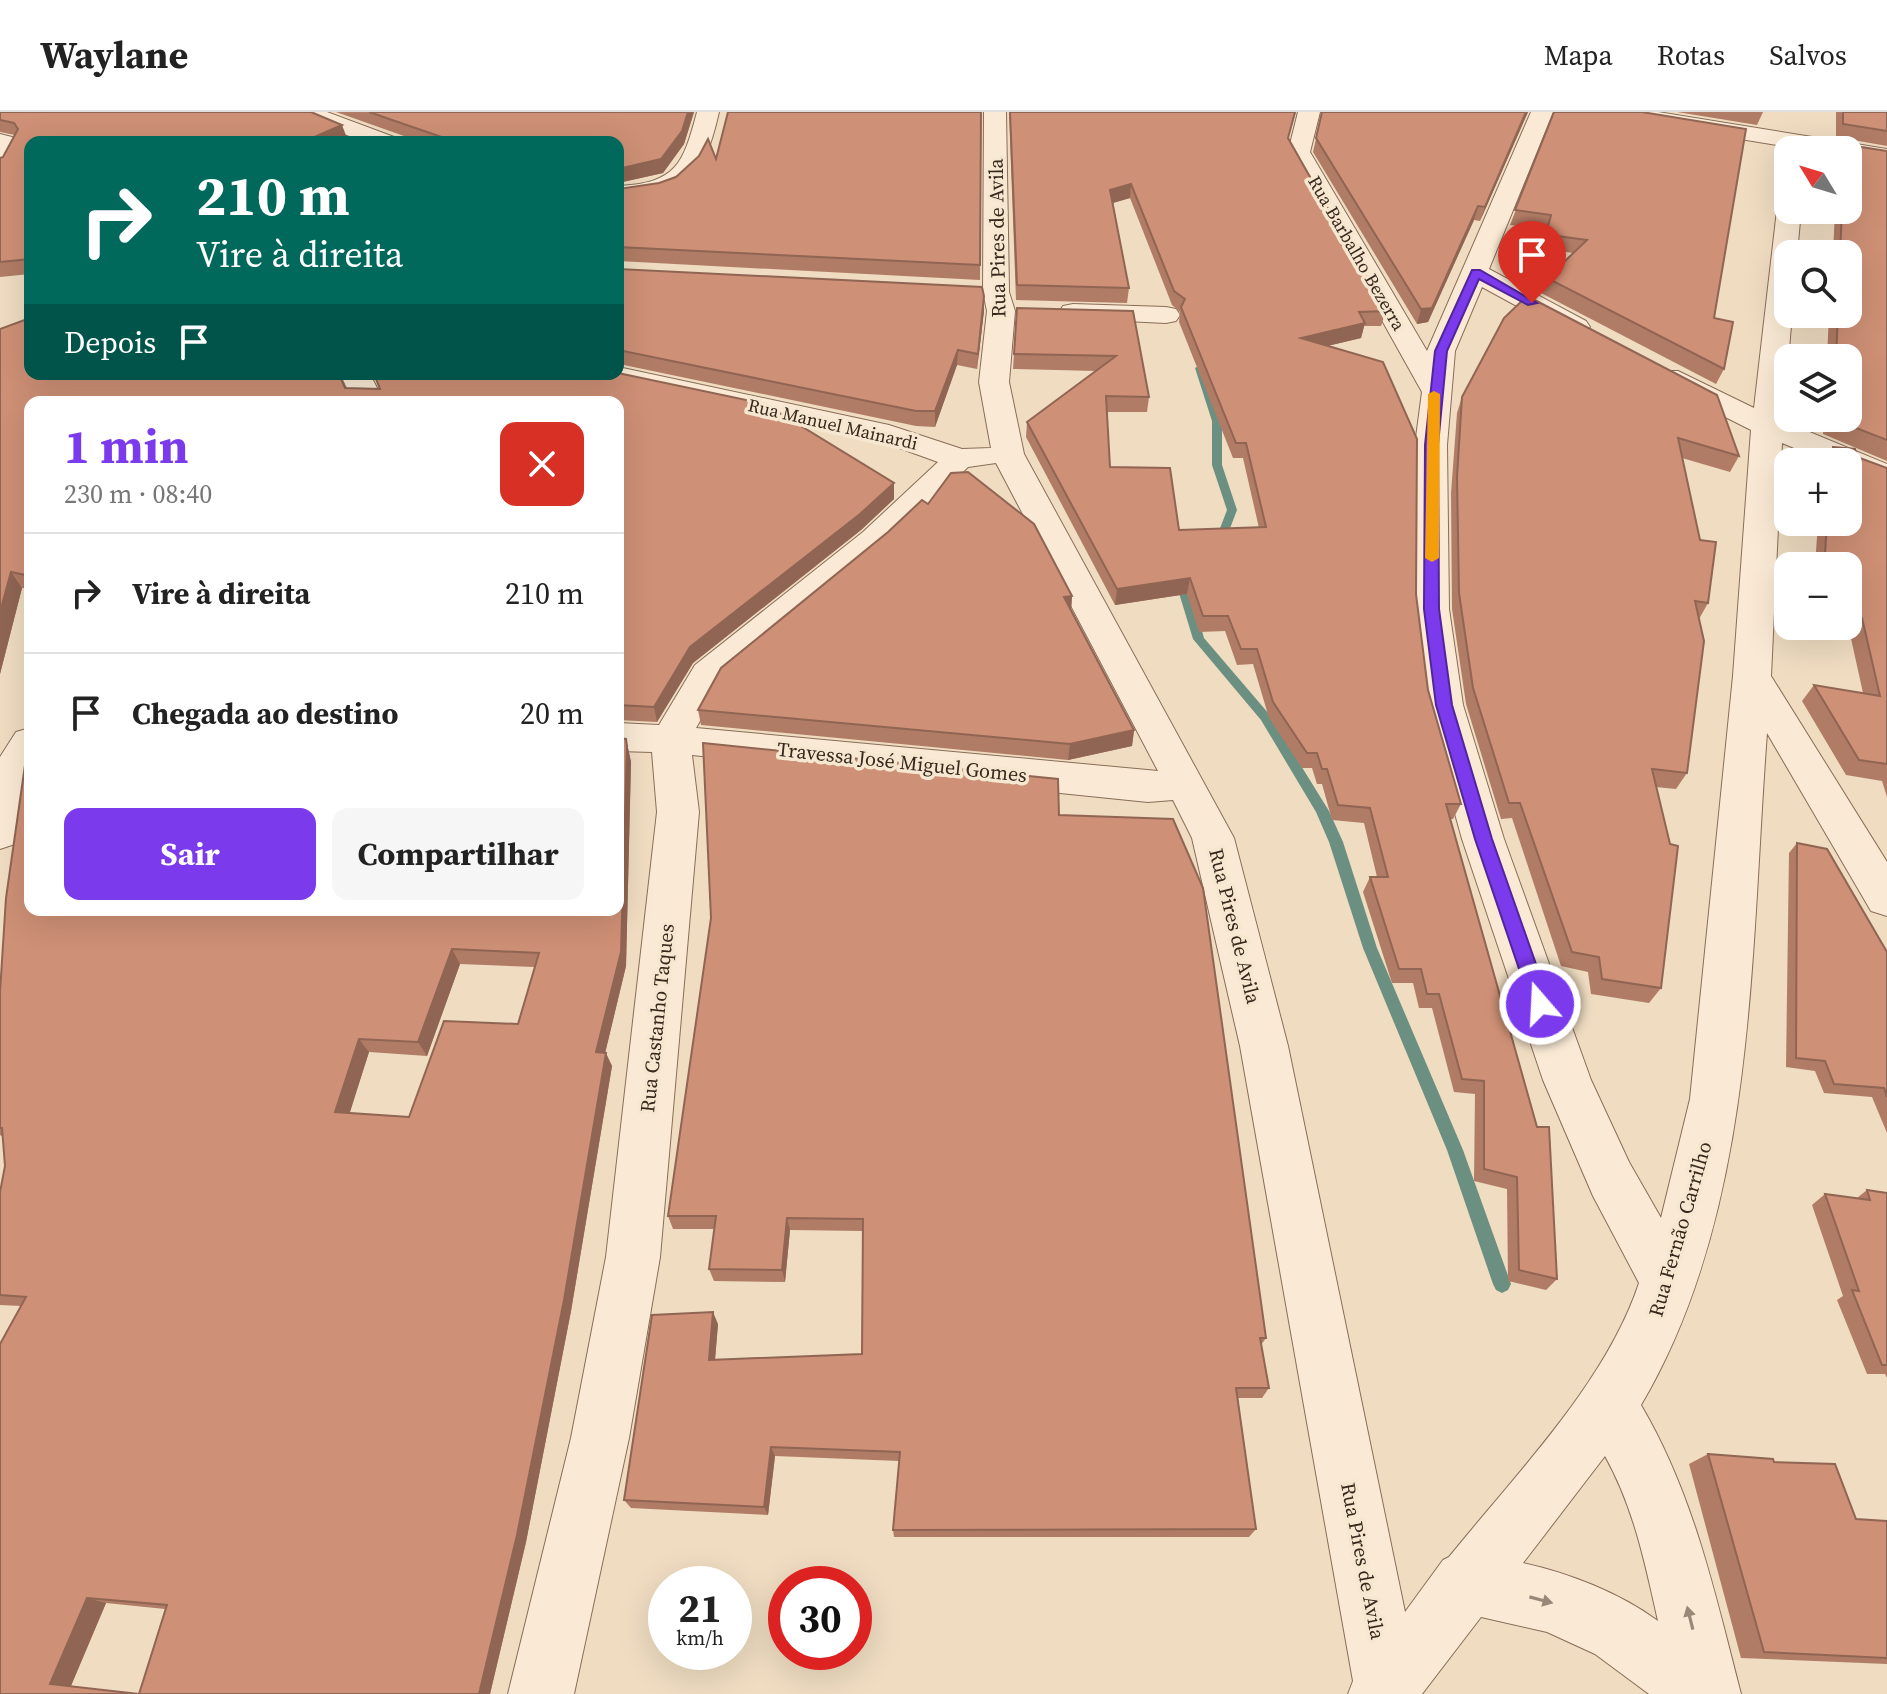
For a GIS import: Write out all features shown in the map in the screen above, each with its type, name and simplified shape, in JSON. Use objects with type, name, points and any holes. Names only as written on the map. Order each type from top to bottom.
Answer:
[{"type":"street","points":[[624,193],[657,190],[684,178],[699,152],[708,112]]},
{"type":"street","name":"Rua Pires de Avila","points":[[995,112],[1008,303],[994,382],[1008,454],[1030,501],[1213,838],[1264,1046],[1384,1690]]},
{"type":"street","name":"Rua Barbalho Bezerra","points":[[1309,112],[1299,152],[1435,390]]},
{"type":"street","points":[[1542,112],[1441,351],[1435,390],[1431,609],[1444,705],[1483,839],[1567,1080],[1611,1179],[1668,1282]]},
{"type":"street","points":[[1617,112],[1774,142]]},
{"type":"street","points":[[1796,136],[1798,112]]},
{"type":"street","points":[[315,115],[370,136]]},
{"type":"street","points":[[0,164],[12,144],[4,141]]},
{"type":"street","points":[[1862,153],[1887,156]]},
{"type":"street","name":"Rua Fernão Carrilho","points":[[1384,1690],[1465,1582],[1608,1405],[1650,1336],[1689,1213],[1715,1099],[1752,676],[1767,426],[1788,224]]},
{"type":"street","points":[[1476,273],[1601,341]]},
{"type":"street","points":[[1008,303],[1166,315]]},
{"type":"street","points":[[1643,363],[1767,426],[1887,475]]},
{"type":"street","name":"Rua Manuel Mainardi","points":[[624,377],[889,434],[959,459]]},
{"type":"street","points":[[670,739],[708,674],[875,539],[959,459],[1008,454]]},
{"type":"street","points":[[1752,676],[1887,899]]},
{"type":"street","points":[[0,729],[24,731]]},
{"type":"street","name":"Travessa José Miguel Gomes","points":[[624,737],[670,739],[1148,787],[1186,784]]},
{"type":"street","name":"Rua Castanho Taques","points":[[541,1694],[600,1438],[633,1257],[678,812],[670,739]]},
{"type":"street","points":[[0,833],[19,759],[24,751]]},
{"type":"street","points":[[1608,1405],[1647,1472],[1669,1534],[1706,1694]]},
{"type":"street","points":[[1465,1582],[1550,1601],[1618,1631],[1706,1694]]},
{"type":"building","points":[[0,112],[311,112],[342,125],[317,136],[24,136],[24,260],[0,262],[0,158],[18,129],[14,123],[0,120]]},
{"type":"building","points":[[369,112],[688,112],[682,131],[661,159],[624,168],[624,136],[439,136]]},
{"type":"building","points":[[728,112],[981,112],[980,265],[624,247],[624,188],[676,177],[699,156],[708,139],[716,159]]},
{"type":"building","points":[[1010,112],[1295,112],[1288,138],[1386,311],[1359,312],[1365,323],[1301,338],[1383,362],[1417,439],[1416,594],[1428,690],[1461,804],[1446,804],[1537,1127],[1549,1127],[1557,1279],[1519,1270],[1517,1177],[1484,1169],[1484,1081],[1462,1079],[1439,994],[1427,994],[1421,969],[1399,969],[1370,877],[1388,877],[1370,808],[1338,805],[1327,769],[1322,769],[1317,753],[1307,753],[1273,702],[1257,649],[1241,649],[1228,616],[1203,616],[1190,578],[1117,589],[1027,422],[1116,356],[1014,354],[1017,308],[1133,311],[1149,397],[1106,396],[1110,467],[1170,468],[1179,530],[1266,527],[1246,443],[1236,443],[1181,307],[1185,299],[1174,291],[1131,184],[1110,190],[1129,288],[1017,285]]},
{"type":"building","points":[[1322,112],[1526,112],[1485,207],[1478,206],[1432,308],[1421,309],[1316,138]]},
{"type":"building","points":[[1554,112],[1642,112],[1746,129],[1714,318],[1733,322],[1724,369],[1547,278],[1587,240],[1557,236],[1543,244],[1551,215],[1515,210]]},
{"type":"building","points":[[1843,112],[1887,112],[1887,131],[1843,124]]},
{"type":"building","points":[[1862,147],[1887,151],[1887,440],[1862,430],[1862,344],[1837,344],[1837,328],[1862,328],[1862,240],[1841,240],[1841,224],[1862,224]]},
{"type":"building","points":[[624,269],[982,287],[984,296],[978,354],[958,350],[935,411],[916,411],[624,351]]},
{"type":"building","points":[[1527,296],[1717,395],[1739,456],[1678,438],[1700,540],[1716,542],[1708,603],[1695,601],[1704,641],[1687,773],[1652,769],[1670,844],[1678,846],[1661,988],[1602,979],[1599,957],[1572,952],[1520,803],[1509,803],[1473,688],[1459,593],[1457,477],[1462,397],[1504,318]]},
{"type":"building","points":[[24,320],[24,380],[342,380],[345,388],[380,389],[376,380],[624,380],[624,374],[765,404],[894,483],[860,514],[690,647],[654,707],[624,705],[624,396],[24,396],[24,575],[11,572],[0,612],[0,329]]},
{"type":"building","points":[[1862,459],[1887,468],[1887,764],[1859,760],[1814,685],[1880,696],[1862,618],[1862,552],[1825,552],[1826,536],[1862,536]]},
{"type":"building","points":[[968,472],[1034,524],[1072,596],[1064,597],[1134,730],[1070,744],[698,710],[721,668],[888,532],[922,500],[928,504],[951,473]]},
{"type":"building","points":[[624,739],[627,747],[624,850]]},
{"type":"building","points":[[703,743],[1058,779],[1059,815],[1173,819],[1203,888],[1266,1338],[1260,1338],[1269,1388],[1236,1388],[1256,1529],[893,1530],[900,1452],[771,1447],[764,1507],[624,1500],[652,1315],[713,1312],[709,1360],[862,1354],[863,1219],[787,1218],[782,1270],[709,1269],[716,1216],[668,1216],[711,918]]},
{"type":"building","points":[[24,772],[24,916],[622,916],[621,952],[596,1052],[606,1053],[564,1300],[517,1535],[479,1694],[139,1694],[0,1694],[0,1344],[26,1297],[0,1295],[0,1192],[5,1166],[0,1128],[0,992],[6,898]],"holes":[[[452,949],[539,953],[518,1024],[444,1021],[409,1117],[335,1112],[359,1039],[418,1042]],[[87,1598],[167,1605],[139,1694],[50,1684]]]},
{"type":"building","points":[[1797,843],[1827,849],[1887,952],[1887,1097],[1884,1088],[1834,1084],[1825,1061],[1796,1058]]},
{"type":"building","points":[[1867,1190],[1887,1193],[1887,1365],[1882,1365],[1852,1290],[1859,1291],[1825,1194],[1870,1200]]},
{"type":"building","points":[[1708,1454],[1773,1459],[1774,1462],[1835,1464],[1856,1519],[1887,1521],[1887,1658],[1764,1652]]},
{"type":"waterway","points":[[1200,368],[1217,421],[1217,465],[1232,510],[1219,544]]},
{"type":"waterway","points":[[1195,581],[1185,593],[1199,639],[1265,717],[1322,811],[1336,842],[1370,948],[1455,1150],[1502,1284]]},
{"type":"slow traffic","points":[[1432,558],[1434,394]]},
{"type":"route","points":[[1532,303],[1476,273],[1441,351],[1431,445],[1431,609],[1444,705],[1483,839],[1540,1004]]}]
